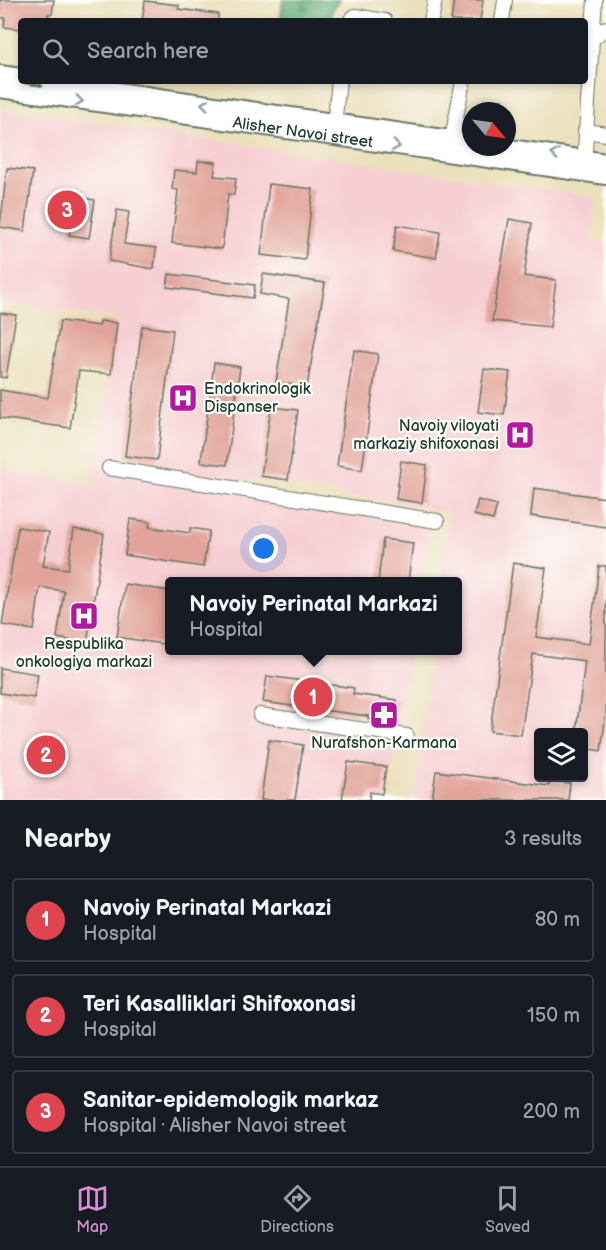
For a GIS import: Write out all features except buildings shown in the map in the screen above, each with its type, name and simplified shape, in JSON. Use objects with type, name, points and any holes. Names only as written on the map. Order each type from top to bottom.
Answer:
[{"type":"main road","points":[[0,74],[18,77]]},
{"type":"main road","name":"Alisher Navoi street","points":[[68,84],[450,147],[584,166],[606,162]]},
{"type":"main road","name":"Alisher Navoi street","points":[[0,89],[333,129]]},
{"type":"main road","name":"Alisher Navoi street","points":[[450,147],[462,144]]},
{"type":"main road","name":"Alisher Navoi street","points":[[516,150],[584,166],[606,176]]},
{"type":"street","points":[[432,18],[435,0]]},
{"type":"street","points":[[502,18],[505,0]]},
{"type":"street","points":[[584,166],[595,0]]},
{"type":"street","points":[[592,39],[606,28]]},
{"type":"street","points":[[333,129],[339,84]]},
{"type":"street","points":[[450,147],[462,84]]},
{"type":"street","points":[[585,130],[606,134]]},
{"type":"street","points":[[109,468],[437,521]]},
{"type":"street","points":[[260,715],[407,736]]},
{"type":"shaded area","points":[[0,109],[596,197],[590,242],[606,243],[606,800],[415,800],[432,655],[462,655],[462,577],[441,577],[449,512],[249,479],[246,498],[429,527],[422,577],[165,577],[165,655],[409,655],[387,800],[0,800],[0,469],[94,484],[115,318],[0,302]]},
{"type":"green space","points":[[283,0],[339,0],[332,11],[331,18],[280,18]]},
{"type":"place","name":"Sanitar-epidemologik markaz","points":[[67,210]]},
{"type":"place","name":"Endokrinologik Dispanser","points":[[183,398]]},
{"type":"place","name":"Navoiy viloyati markaziy shifoxonasi","points":[[520,435]]},
{"type":"place","name":"Respublika onkologiya markazi","points":[[84,616]]},
{"type":"place","name":"Navoiy Perinatal Markazi","points":[[313,697]]},
{"type":"place","name":"Nurafshon-Karmana","points":[[384,715]]},
{"type":"place","name":"Teri Kasalliklari Shifoxonasi","points":[[46,755]]}]
